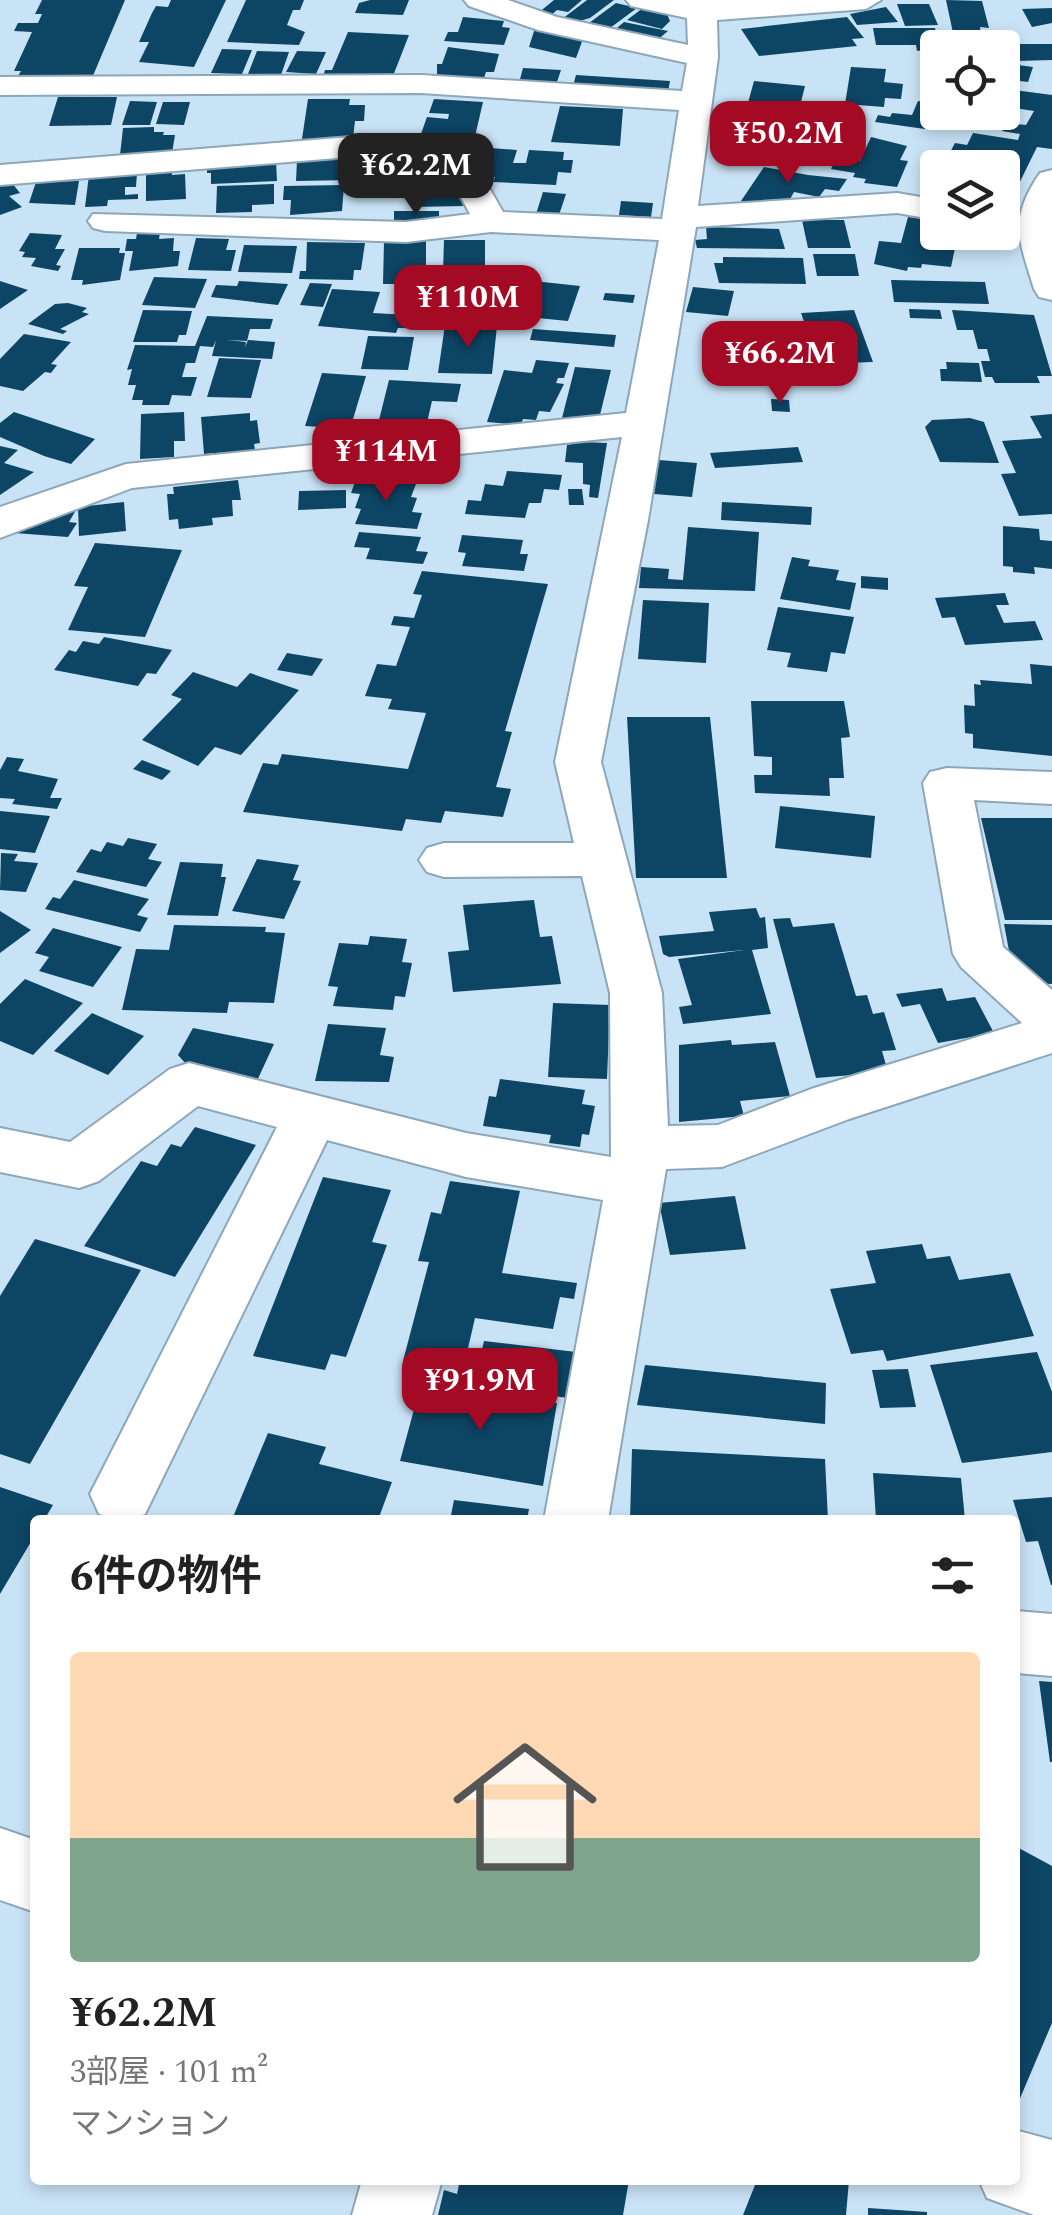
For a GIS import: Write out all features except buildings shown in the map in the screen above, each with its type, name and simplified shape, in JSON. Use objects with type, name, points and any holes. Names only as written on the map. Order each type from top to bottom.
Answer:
[{"type":"street","points":[[479,0],[549,24],[701,35]]},
{"type":"street","points":[[641,0],[701,35]]},
{"type":"street","points":[[0,86],[421,84],[701,35],[866,0]]},
{"type":"street","points":[[577,1515],[636,1165],[636,992],[578,762],[679,224],[701,35]]},
{"type":"street","points":[[0,174],[375,144],[434,148],[454,154],[491,222]]},
{"type":"street","points":[[1052,180],[1029,225],[1052,289]]},
{"type":"street","points":[[105,221],[406,232],[491,222],[679,224],[897,203],[920,207]]},
{"type":"street","points":[[0,526],[7,519],[126,476],[414,450],[644,423]]},
{"type":"street","points":[[1052,788],[947,783],[980,954],[1052,1020]]},
{"type":"street","points":[[444,860],[602,858]]},
{"type":"street","points":[[0,1150],[80,1166],[189,1084],[466,1155],[636,1165],[722,1146],[830,1104],[1052,1033]]},
{"type":"street","points":[[122,1494],[311,1115]]},
{"type":"street","points":[[1020,1642],[1052,1645]]},
{"type":"street","points":[[0,1864],[30,1874]]},
{"type":"street","points":[[1020,2171],[1052,2180]]},
{"type":"street","points":[[392,2215],[401,2185]]}]
